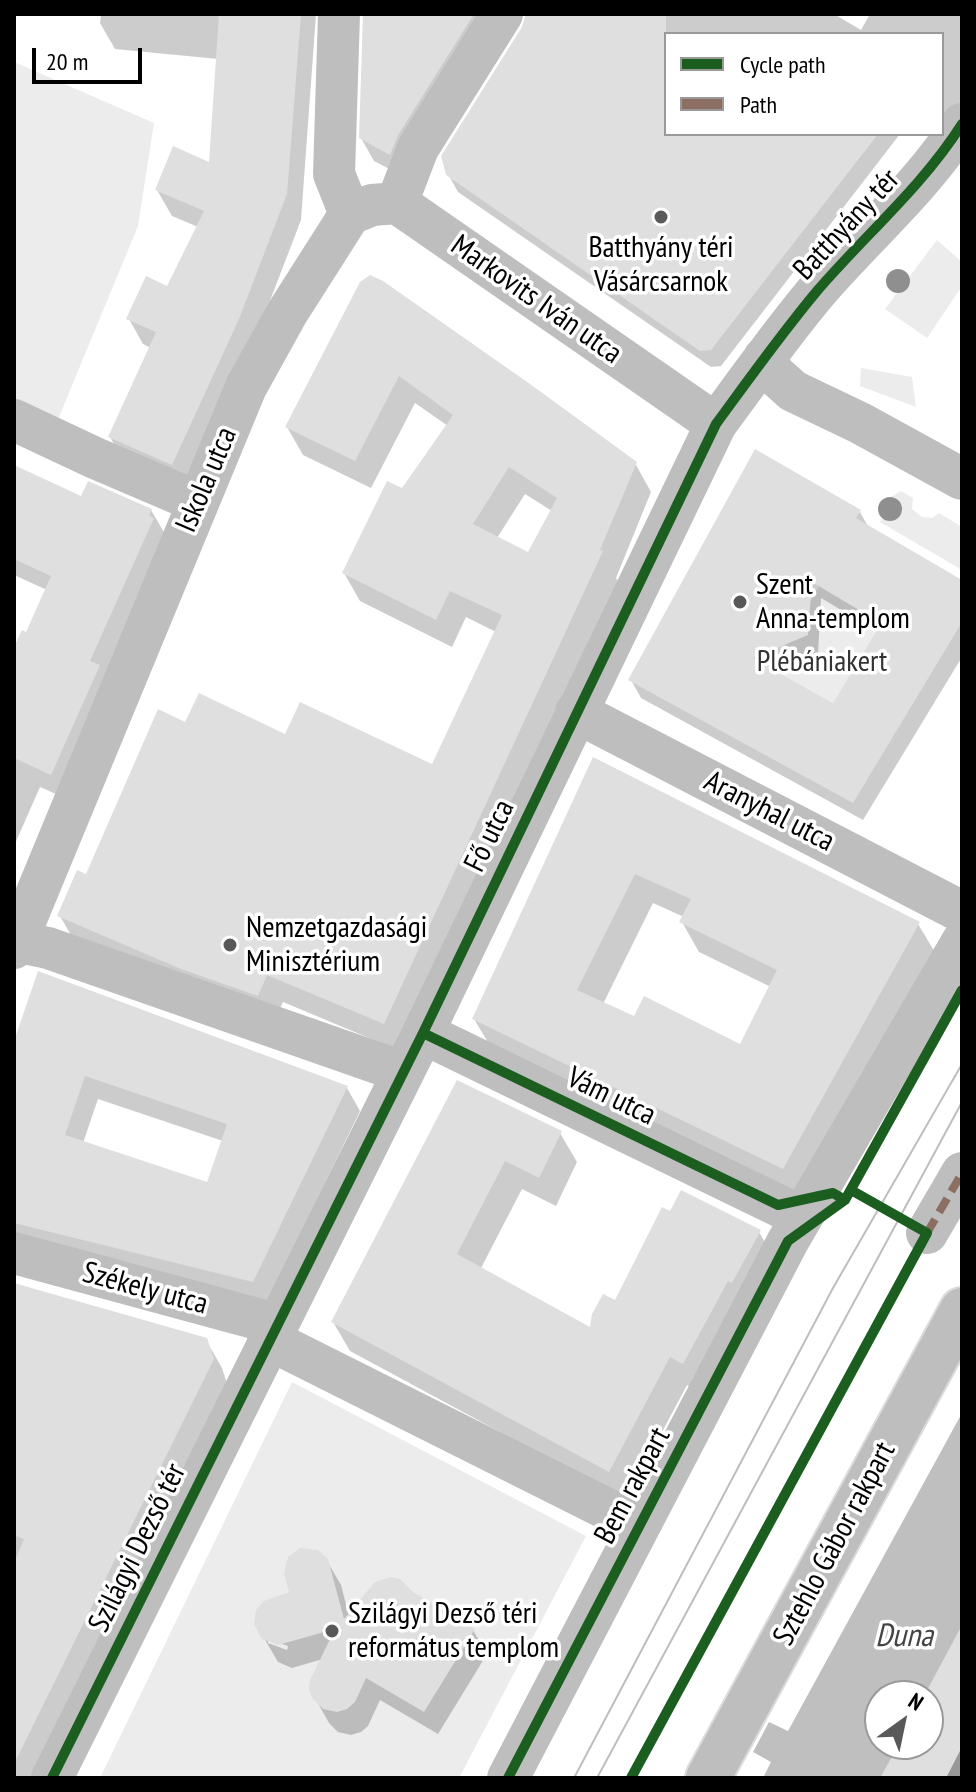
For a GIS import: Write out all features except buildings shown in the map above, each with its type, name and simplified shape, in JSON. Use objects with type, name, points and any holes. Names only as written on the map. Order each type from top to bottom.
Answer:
[{"type":"main road","name":"Sztehlo Gábor rakpart","points":[[708,1778],[962,1310]]},
{"type":"street","points":[[339,14],[334,174],[350,214],[372,205],[397,203],[418,148],[502,14]]},
{"type":"street","name":"Batthyány tér","points":[[764,358],[817,292],[943,154],[962,124]]},
{"type":"street","name":"Markovits Iván utca","points":[[397,203],[716,424]]},
{"type":"street","name":"Iskola utca","points":[[15,943],[246,387],[287,313],[350,214]]},
{"type":"street","points":[[764,358],[774,374],[793,391],[860,423],[962,479]]},
{"type":"street","name":"Fő utca","points":[[272,1332],[423,1033],[716,424],[764,358]]},
{"type":"street","points":[[14,420],[198,502]]},
{"type":"street","name":"Aranyhal utca","points":[[576,712],[962,912]]},
{"type":"street","name":"Bem rakpart","points":[[508,1778],[802,1217],[962,942]]},
{"type":"street","points":[[15,943],[48,948],[403,1072]]},
{"type":"street","name":"Vám utca","points":[[423,1033],[802,1217]]},
{"type":"street","points":[[927,1233],[962,1173]]},
{"type":"street","name":"Székely utca","points":[[14,1253],[272,1332]]},
{"type":"street","points":[[272,1332],[639,1525]]},
{"type":"street","name":"Szilágyi Dezső tér","points":[[52,1778],[272,1332]]},
{"type":"green space","points":[[14,62],[154,123],[138,226],[54,429],[14,410]]},
{"type":"green space","points":[[937,240],[962,262],[962,286],[927,338],[885,309]]},
{"type":"green space","points":[[861,368],[912,377],[916,407],[860,386]]},
{"type":"green space","points":[[901,491],[913,498],[912,509],[922,517],[932,518],[939,513],[962,527],[962,570],[880,522],[885,513],[884,501]]},
{"type":"green space","name":"Plébániakert","points":[[819,586],[881,623],[833,703],[773,669],[791,636],[801,638],[807,634],[809,626],[801,618]]},
{"type":"green space","points":[[292,1382],[586,1536],[459,1778],[100,1778]]},
{"type":"water","name":"Duna","points":[[962,1413],[962,1778],[763,1778],[771,1762],[753,1752],[769,1722],[788,1731]]},
{"type":"tram line","points":[[574,1778],[833,1288],[962,1064]]},
{"type":"tram line","points":[[597,1778],[962,1102]]},
{"type":"marked path","points":[[927,1233],[962,1173]]},
{"type":"cycle path","points":[[52,1778],[423,1033],[716,424],[804,307],[911,190],[962,124]]},
{"type":"cycle path","points":[[508,1778],[788,1241],[845,1200],[962,990]]},
{"type":"cycle path","points":[[423,1033],[778,1205],[833,1193],[845,1200]]},
{"type":"cycle path","points":[[631,1778],[927,1233],[851,1190]]},
{"type":"place","name":"Batthyány téri Vásárcsarnok","points":[[661,217]]},
{"type":"place","name":"Szent Anna-templom","points":[[740,602]]},
{"type":"place","name":"Nemzetgazdasági Minisztérium","points":[[230,945]]},
{"type":"place","name":"Szilágyi Dezső téri református templom","points":[[332,1631]]}]
